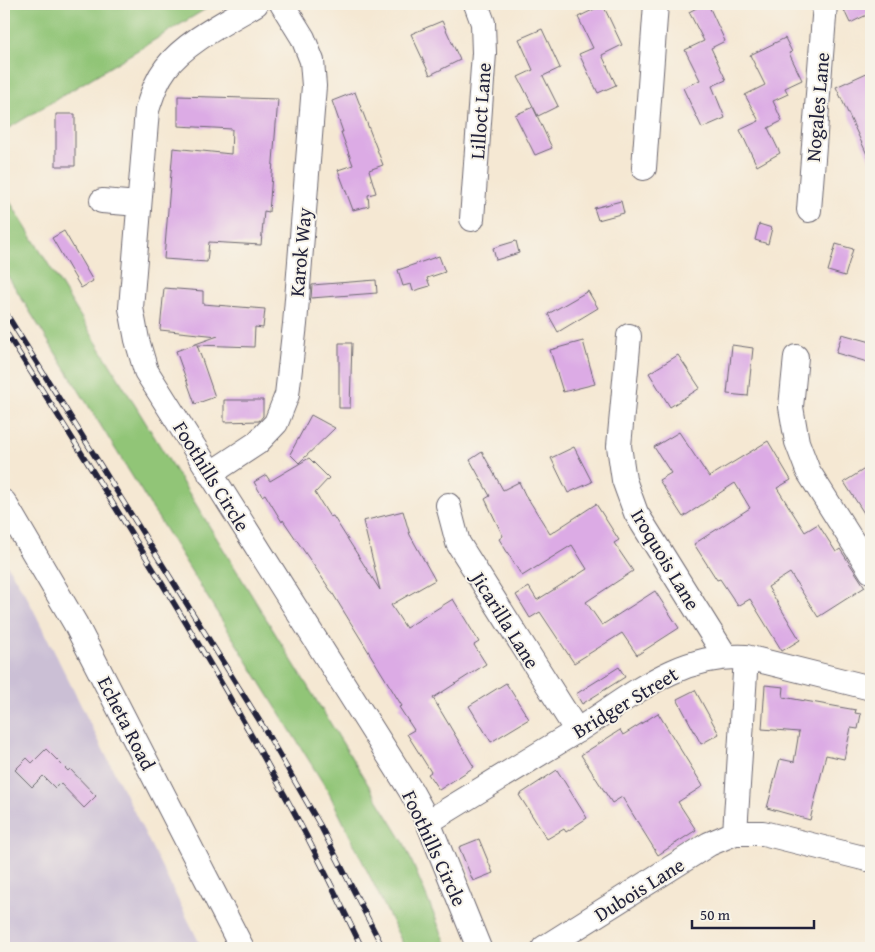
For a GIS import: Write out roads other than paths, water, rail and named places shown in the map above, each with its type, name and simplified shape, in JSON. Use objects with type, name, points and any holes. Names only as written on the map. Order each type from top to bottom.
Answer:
[{"type":"street","name":"Foothills Circle","points":[[256,4],[194,41],[166,67],[155,86],[147,110],[131,308],[137,340],[146,371],[411,791],[428,822],[479,948]]},
{"type":"street","name":"Karok Way","points":[[210,474],[263,436],[276,422],[288,395],[314,86],[312,61],[303,38],[282,4]]},
{"type":"street","name":"Lilloct Lane","points":[[472,219],[484,53],[483,23],[476,4]]},
{"type":"street","points":[[644,168],[656,4]]},
{"type":"street","name":"Nogales Lane","points":[[809,210],[825,4]]},
{"type":"street","points":[[102,201],[139,204]]},
{"type":"street","name":"Iroquois Lane","points":[[629,336],[619,446],[624,480],[636,512],[736,657]]},
{"type":"street","points":[[796,356],[791,407],[797,442],[808,471],[871,571]]},
{"type":"street","name":"Echeta Road","points":[[4,502],[75,623],[242,948]]},
{"type":"street","name":"Jicarilla Lane","points":[[448,504],[458,543],[577,731]]},
{"type":"street","points":[[734,833],[736,657]]},
{"type":"street","name":"Bridger Street","points":[[428,822],[577,731],[654,680],[692,663],[736,657],[871,688]]},
{"type":"street","name":"Dubois Lane","points":[[544,948],[709,844],[734,833],[763,832],[867,859]]},
{"type":"railway","points":[[4,310],[264,728],[320,825],[383,948]]},
{"type":"railway","points":[[4,329],[142,551],[242,719],[309,840],[362,948]]}]
